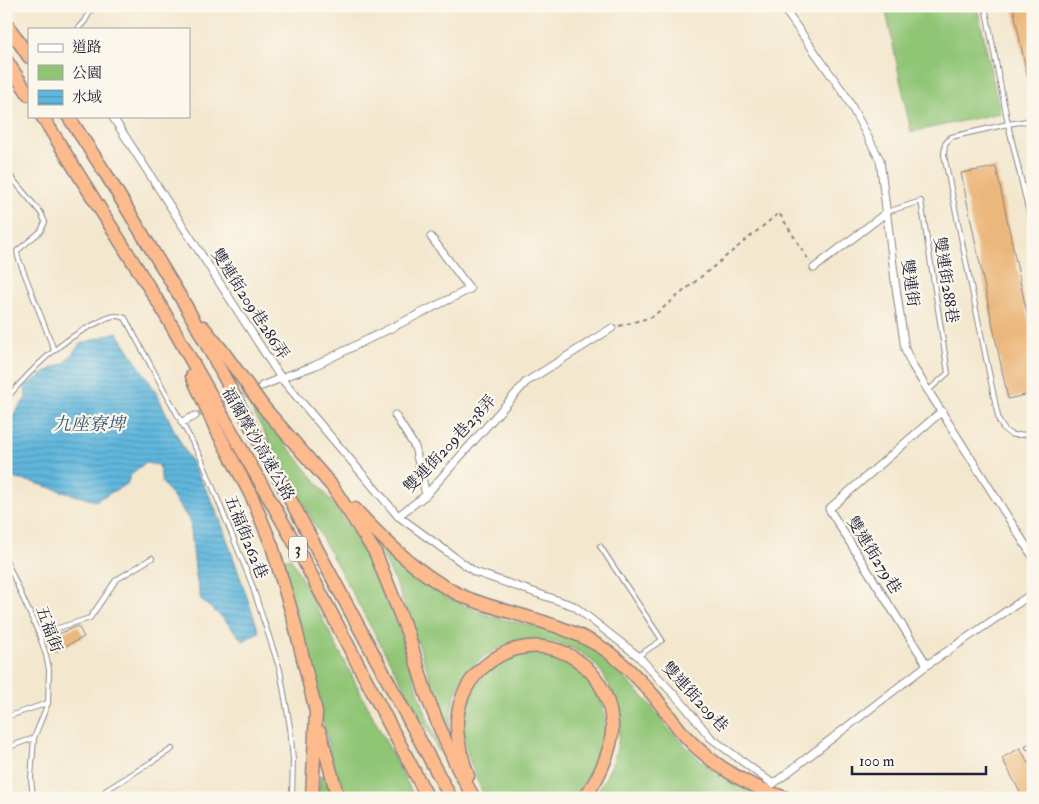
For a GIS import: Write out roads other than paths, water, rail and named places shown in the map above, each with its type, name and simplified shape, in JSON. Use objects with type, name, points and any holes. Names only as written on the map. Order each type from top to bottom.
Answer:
[{"type":"highway","points":[[6,23],[28,56]]},
{"type":"highway","points":[[6,60],[28,93]]},
{"type":"highway","name":"福爾摩沙高速公路","points":[[43,118],[160,305],[294,542],[428,798]]},
{"type":"highway","name":"福爾摩沙高速公路","points":[[69,118],[106,174],[187,308],[451,798]]},
{"type":"highway","points":[[160,305],[215,427],[252,497],[272,546],[293,617],[323,748],[338,798]]},
{"type":"highway","points":[[187,308],[222,349],[265,409],[332,486],[374,531],[416,568],[466,597],[567,630],[601,647],[623,664],[654,695],[687,737],[717,765],[750,785],[786,798]]},
{"type":"highway","points":[[332,486],[375,552],[408,634],[430,704],[458,769],[474,797]]},
{"type":"highway","points":[[474,797],[458,736],[458,714],[465,689],[479,670],[492,660],[521,647],[535,646],[553,649],[578,659],[590,669],[601,684],[608,700],[613,726],[611,739],[599,774],[584,798]]},
{"type":"highway","points":[[312,798],[316,712]]},
{"type":"street","name":"雙連街","points":[[782,6],[846,96],[880,160],[905,349],[912,364],[1033,557]]},
{"type":"street","name":"雙連街209巷286弄","points":[[113,118],[281,378],[314,366],[470,289],[430,237]]},
{"type":"street","points":[[814,268],[887,212]]},
{"type":"street","name":"雙連街209巷238弄","points":[[281,378],[398,516],[426,495],[526,382],[612,328]]},
{"type":"street","points":[[262,386],[281,378]]},
{"type":"street","name":"雙連街279巷","points":[[927,665],[829,508],[942,411]]},
{"type":"street","points":[[182,422],[195,416]]},
{"type":"street","points":[[396,416],[415,447],[426,495]]},
{"type":"street","name":"雙連街209巷","points":[[398,516],[474,572],[574,606],[638,656],[683,704],[711,738],[773,784],[927,665],[1033,594]]},
{"type":"lane","points":[[79,28],[94,6]]},
{"type":"lane","points":[[985,6],[1008,124],[1033,230]]},
{"type":"lane","points":[[1033,120],[951,138],[945,144],[944,155],[999,421],[1003,431],[1010,435],[1016,436],[1033,433]]},
{"type":"lane","points":[[6,171],[41,213],[45,222],[42,231],[17,251],[54,350],[6,399]]},
{"type":"lane","name":"雙連街288巷","points":[[887,212],[921,201],[948,374],[929,390]]},
{"type":"lane","name":"五福街262巷","points":[[54,350],[82,330],[111,316],[119,315],[125,318],[182,422],[201,458],[251,582],[280,670],[290,727],[293,760],[292,798]]},
{"type":"lane","points":[[600,546],[662,640],[638,656]]},
{"type":"lane","points":[[39,634],[90,618],[116,580],[152,558]]},
{"type":"lane","name":"五福街","points":[[6,560],[39,634],[49,670],[48,703],[34,738],[31,778],[33,798]]},
{"type":"lane","points":[[6,717],[48,703]]},
{"type":"lane","points":[[6,748],[34,738]]},
{"type":"lane","points":[[110,798],[105,791],[172,749]]},
{"type":"water","name":"九座寮埤","points":[[117,332],[156,392],[221,522],[259,632],[243,641],[224,619],[201,600],[196,577],[190,521],[162,482],[159,465],[145,463],[131,474],[127,484],[95,501],[32,482],[6,477],[6,425],[26,398],[25,386],[53,368],[65,363],[80,344]]},
{"type":"tunnel","points":[[195,416],[262,386]]}]
